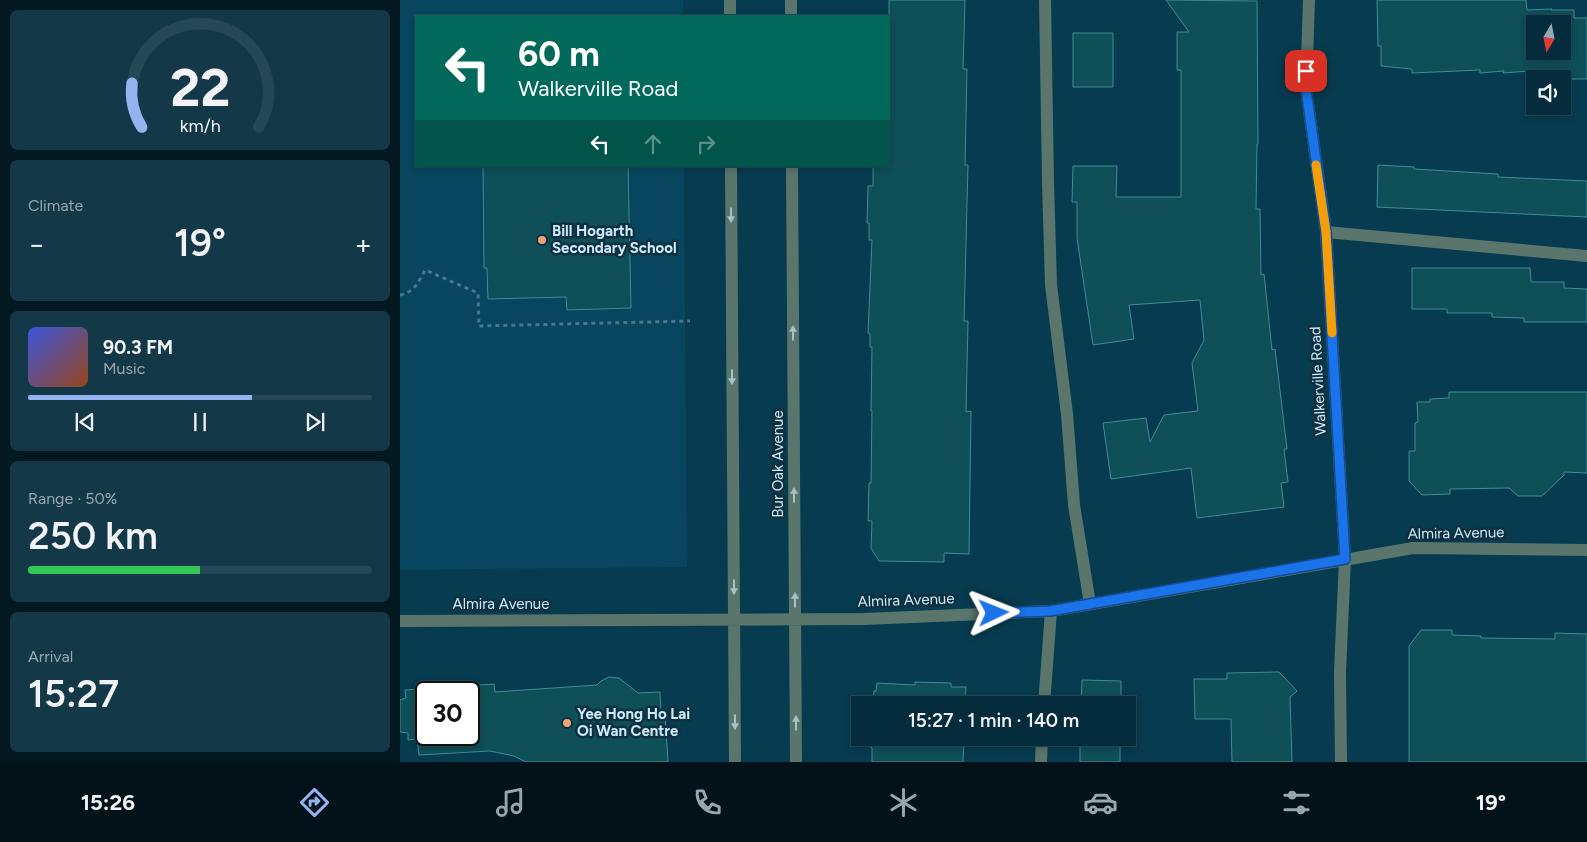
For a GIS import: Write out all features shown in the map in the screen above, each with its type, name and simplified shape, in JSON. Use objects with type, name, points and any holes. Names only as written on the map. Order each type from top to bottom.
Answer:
[{"type":"street","points":[[730,0],[730,15]]},
{"type":"street","points":[[791,0],[791,15]]},
{"type":"street","points":[[1044,0],[1051,285],[1068,414],[1074,505],[1090,604]]},
{"type":"street","name":"Walkerville Road","points":[[1309,0],[1306,89],[1326,232],[1345,559],[1340,672],[1342,762]]},
{"type":"street","points":[[731,167],[735,762]]},
{"type":"street","name":"Bur Oak Avenue","points":[[792,167],[796,762]]},
{"type":"street","points":[[1326,232],[1587,256]]},
{"type":"street","name":"Almira Avenue","points":[[400,621],[864,619],[1050,611],[1413,548],[1587,550]]},
{"type":"street","points":[[1045,696],[1050,611]]},
{"type":"street","points":[[1041,762],[1042,746]]},
{"type":"path","points":[[400,296],[406,294],[418,283],[425,270],[478,292],[479,326],[690,321]]},
{"type":"shaded area","name":"Bill Hogarth Secondary School","points":[[400,0],[683,0],[683,15],[415,15],[415,167],[684,167],[687,567],[400,570]]},
{"type":"building","points":[[889,0],[965,0],[963,69],[967,69],[965,165],[968,165],[964,321],[968,321],[966,412],[971,411],[969,554],[944,553],[944,562],[879,561],[871,548],[872,521],[868,521],[869,483],[871,483],[872,347],[870,347],[870,334],[868,333],[872,240],[869,240],[869,223],[867,223],[868,186],[873,186],[873,167],[890,167]]},
{"type":"building","points":[[1166,0],[1257,1],[1258,144],[1256,209],[1260,209],[1261,275],[1264,274],[1272,350],[1275,349],[1287,449],[1284,449],[1288,482],[1281,483],[1284,507],[1197,518],[1191,468],[1111,479],[1103,423],[1146,418],[1150,442],[1164,415],[1198,411],[1192,363],[1204,340],[1200,300],[1129,305],[1134,339],[1093,345],[1077,238],[1077,202],[1072,202],[1073,166],[1117,166],[1116,197],[1181,197],[1181,70],[1177,70],[1177,32],[1189,32]]},
{"type":"building","points":[[1377,0],[1526,0],[1527,10],[1574,10],[1574,18],[1587,18],[1587,79],[1571,79],[1571,70],[1480,73],[1480,70],[1412,73],[1412,69],[1381,66],[1381,46],[1378,46]]},
{"type":"building","points":[[1073,33],[1113,33],[1113,87],[1073,87]]},
{"type":"building","points":[[1378,165],[1498,174],[1498,177],[1587,181],[1587,217],[1377,207]]},
{"type":"building","points":[[483,167],[628,167],[631,308],[567,310],[566,297],[488,299],[487,268],[484,268]]},
{"type":"building","points":[[1412,268],[1530,268],[1531,282],[1564,282],[1564,288],[1587,289],[1587,322],[1524,322],[1524,318],[1492,317],[1492,313],[1447,313],[1447,309],[1412,309]]},
{"type":"building","points":[[1449,392],[1587,392],[1587,473],[1564,472],[1564,475],[1542,496],[1518,496],[1509,488],[1450,489],[1450,494],[1422,495],[1409,481],[1409,451],[1415,451],[1415,423],[1418,422],[1417,402],[1430,402],[1430,399],[1449,398]]},
{"type":"building","points":[[1421,630],[1452,630],[1452,635],[1481,636],[1481,638],[1555,639],[1555,633],[1587,634],[1587,762],[1409,762],[1409,646]]},
{"type":"building","points":[[1279,672],[1297,691],[1290,697],[1292,762],[1232,762],[1231,719],[1195,719],[1194,679],[1227,679],[1227,673]]},
{"type":"building","name":"Yee Hong Ho Lai Oi Wan Centre","points":[[609,677],[619,678],[638,693],[660,692],[661,714],[665,714],[668,762],[526,762],[514,756],[490,751],[419,755],[418,746],[480,746],[480,685],[494,684],[495,692],[597,685]]},
{"type":"building","points":[[1082,680],[1121,681],[1121,696],[1081,696]]},
{"type":"building","points":[[915,682],[951,683],[951,687],[966,687],[966,696],[874,696],[877,683],[915,685]]},
{"type":"building","name":"Yee Hong Ho Lai Oi Wan Centre","points":[[415,689],[415,739],[408,740],[408,733],[400,732],[400,700],[406,698],[405,690]]},
{"type":"building","points":[[964,746],[963,762],[872,762],[872,748],[870,747]]},
{"type":"building","points":[[1080,746],[1120,746],[1120,762],[1080,762]]},
{"type":"slow traffic","points":[[1316,165],[1326,232],[1332,333]]},
{"type":"place","name":"Bill Hogarth Secondary School","points":[[542,240]]},
{"type":"place","name":"Yee Hong Ho Lai Oi Wan Centre","points":[[567,723]]},
{"type":"route","points":[[994,613],[1050,611],[1345,559],[1326,232],[1306,89],[1306,71]]}]
